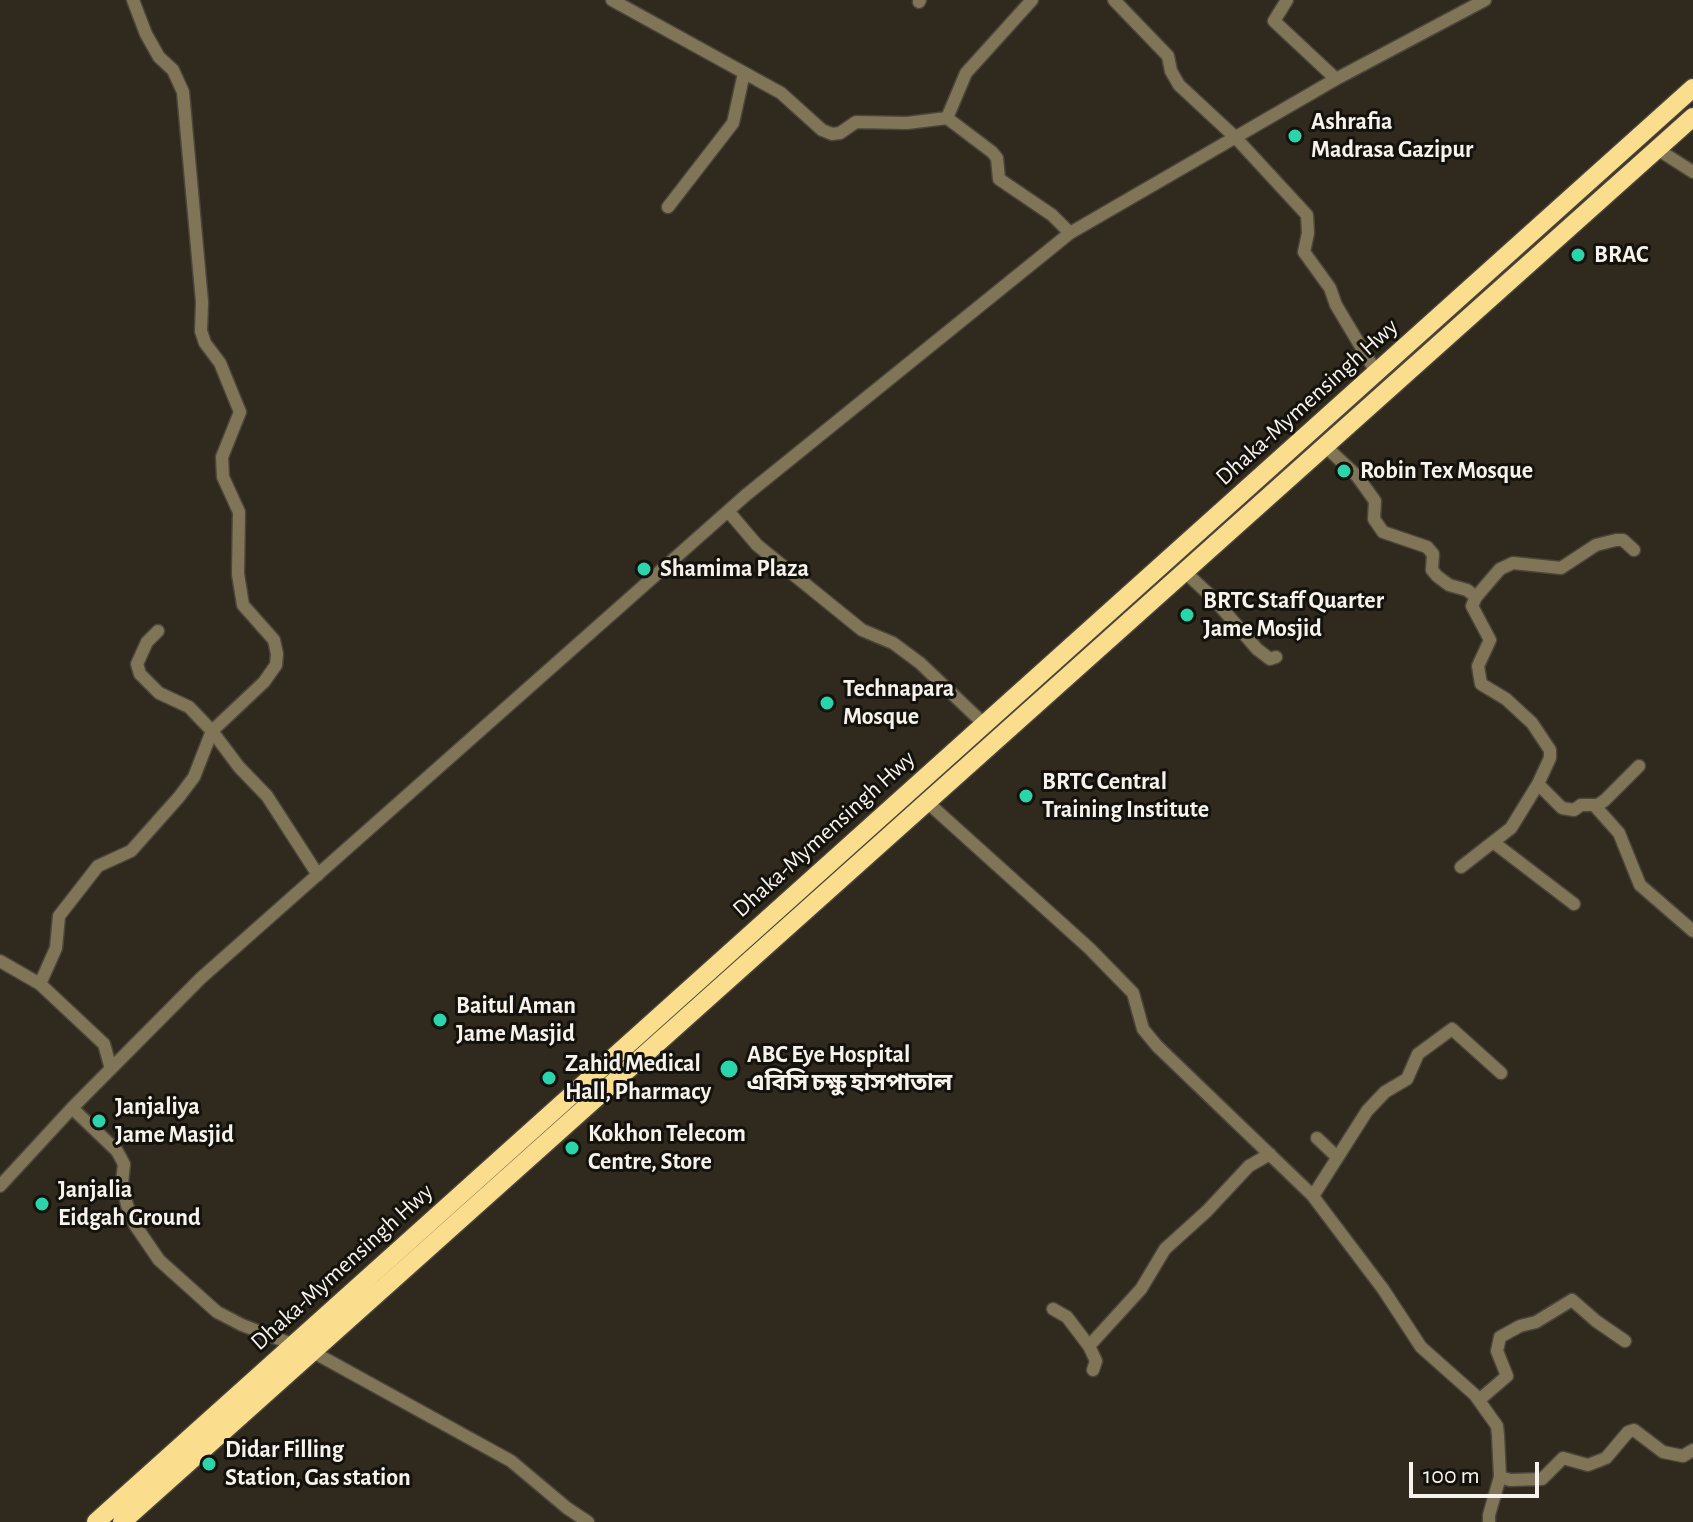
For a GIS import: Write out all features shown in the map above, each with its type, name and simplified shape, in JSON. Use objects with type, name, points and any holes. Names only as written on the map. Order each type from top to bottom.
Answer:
[{"type":"highway","name":"Dhaka-Mymensingh Hwy","points":[[96,1522],[1693,88]]},
{"type":"highway","name":"Dhaka-Mymensingh Hwy","points":[[122,1522],[1693,117]]},
{"type":"street","points":[[40,984],[56,948],[59,916],[98,866],[131,851],[179,797],[194,777],[212,731],[264,682],[276,665],[274,640],[243,605],[238,574],[239,512],[223,477],[222,457],[240,412],[220,363],[205,343],[201,331],[202,302],[183,92],[173,70],[159,57],[146,34],[133,0]]},
{"type":"street","points":[[612,0],[659,23],[781,93],[822,130],[832,134],[840,133],[856,122],[907,123],[947,118],[992,152],[997,158],[999,179],[1052,215],[1070,233]]},
{"type":"street","points":[[947,118],[966,73],[1032,0]]},
{"type":"street","points":[[1114,0],[1168,56],[1171,71],[1179,85],[1235,137],[1307,215],[1308,233],[1304,252],[1330,288],[1336,305],[1376,372]]},
{"type":"street","points":[[1287,0],[1274,21],[1336,79]]},
{"type":"street","points":[[0,1186],[72,1108],[201,978],[728,511],[1070,233],[1336,79],[1485,0]]},
{"type":"street","points":[[668,207],[733,123],[744,73]]},
{"type":"street","points":[[1657,149],[1693,172]]},
{"type":"street","points":[[1325,446],[1357,476],[1375,501],[1374,519],[1383,532],[1427,547],[1433,554],[1432,570],[1437,576],[1476,597]]},
{"type":"street","points":[[728,511],[757,545],[862,630],[893,643],[920,663],[984,724]]},
{"type":"street","points":[[1461,867],[1511,828],[1550,758],[1550,750],[1541,734],[1506,699],[1481,684],[1478,666],[1490,640],[1472,606],[1476,597],[1500,569],[1513,563],[1561,568],[1596,545],[1616,540],[1623,540],[1634,550]]},
{"type":"street","points":[[1185,572],[1214,599],[1257,649],[1270,659],[1276,657]]},
{"type":"street","points":[[158,631],[147,642],[137,664],[140,674],[159,693],[189,707],[212,731],[239,767],[267,796],[318,875]]},
{"type":"street","points":[[1538,784],[1566,810],[1574,810],[1581,805],[1594,805],[1605,800],[1639,766]]},
{"type":"street","points":[[927,802],[1112,970],[1133,993],[1143,1029],[1157,1046],[1313,1196],[1383,1289],[1421,1347],[1479,1400],[1497,1426],[1500,1477],[1489,1522]]},
{"type":"street","points":[[1594,805],[1619,833],[1640,885],[1693,931]]},
{"type":"street","points":[[1493,842],[1574,904]]},
{"type":"street","points":[[0,961],[40,984],[104,1044],[111,1069]]},
{"type":"street","points":[[1313,1196],[1376,1101],[1407,1079],[1418,1054],[1452,1029],[1501,1073]]},
{"type":"street","points":[[72,1108],[117,1151],[124,1164],[122,1183],[127,1205],[135,1225],[159,1260],[217,1312],[292,1344]]},
{"type":"street","points":[[1317,1138],[1337,1157]]},
{"type":"street","points":[[1089,1346],[1141,1289],[1165,1249],[1207,1211],[1249,1166],[1270,1154]]},
{"type":"street","points":[[1479,1400],[1507,1376],[1497,1351],[1500,1337],[1520,1326],[1536,1322],[1572,1300],[1625,1341]]},
{"type":"street","points":[[1053,1309],[1067,1317],[1089,1346],[1096,1361],[1093,1370]]},
{"type":"street","points":[[313,1352],[511,1461],[588,1522]]},
{"type":"street","points":[[1500,1477],[1510,1480],[1542,1479],[1563,1458],[1588,1465],[1606,1458],[1628,1432],[1634,1430],[1663,1452],[1683,1456],[1693,1450]]},
{"type":"place","name":"Ashrafia Madrasa Gazipur","points":[[1295,136]]},
{"type":"place","name":"BRAC","points":[[1578,255]]},
{"type":"place","name":"Robin Tex Mosque","points":[[1344,471]]},
{"type":"place","name":"Shamima Plaza","points":[[644,569]]},
{"type":"place","name":"BRTC Staff Quarter Jame Mosjid","points":[[1187,615]]},
{"type":"place","name":"Technapara Mosque","points":[[827,703]]},
{"type":"place","name":"BRTC Central Training Institute","points":[[1026,796]]},
{"type":"place","name":"Baitul Aman Jame Masjid","points":[[440,1020]]},
{"type":"place","name":"ABC Eye Hospital এবিসি চক্ষু হাসপাতাল","points":[[729,1069]]},
{"type":"place","name":"Zahid Medical Hall, Pharmacy","points":[[549,1078]]},
{"type":"place","name":"Janjaliya Jame Masjid","points":[[99,1121]]},
{"type":"place","name":"Kokhon Telecom Centre, Store","points":[[572,1148]]},
{"type":"place","name":"Janjalia Eidgah Ground","points":[[42,1204]]},
{"type":"place","name":"Didar Filling Station, Gas station","points":[[209,1464]]}]
